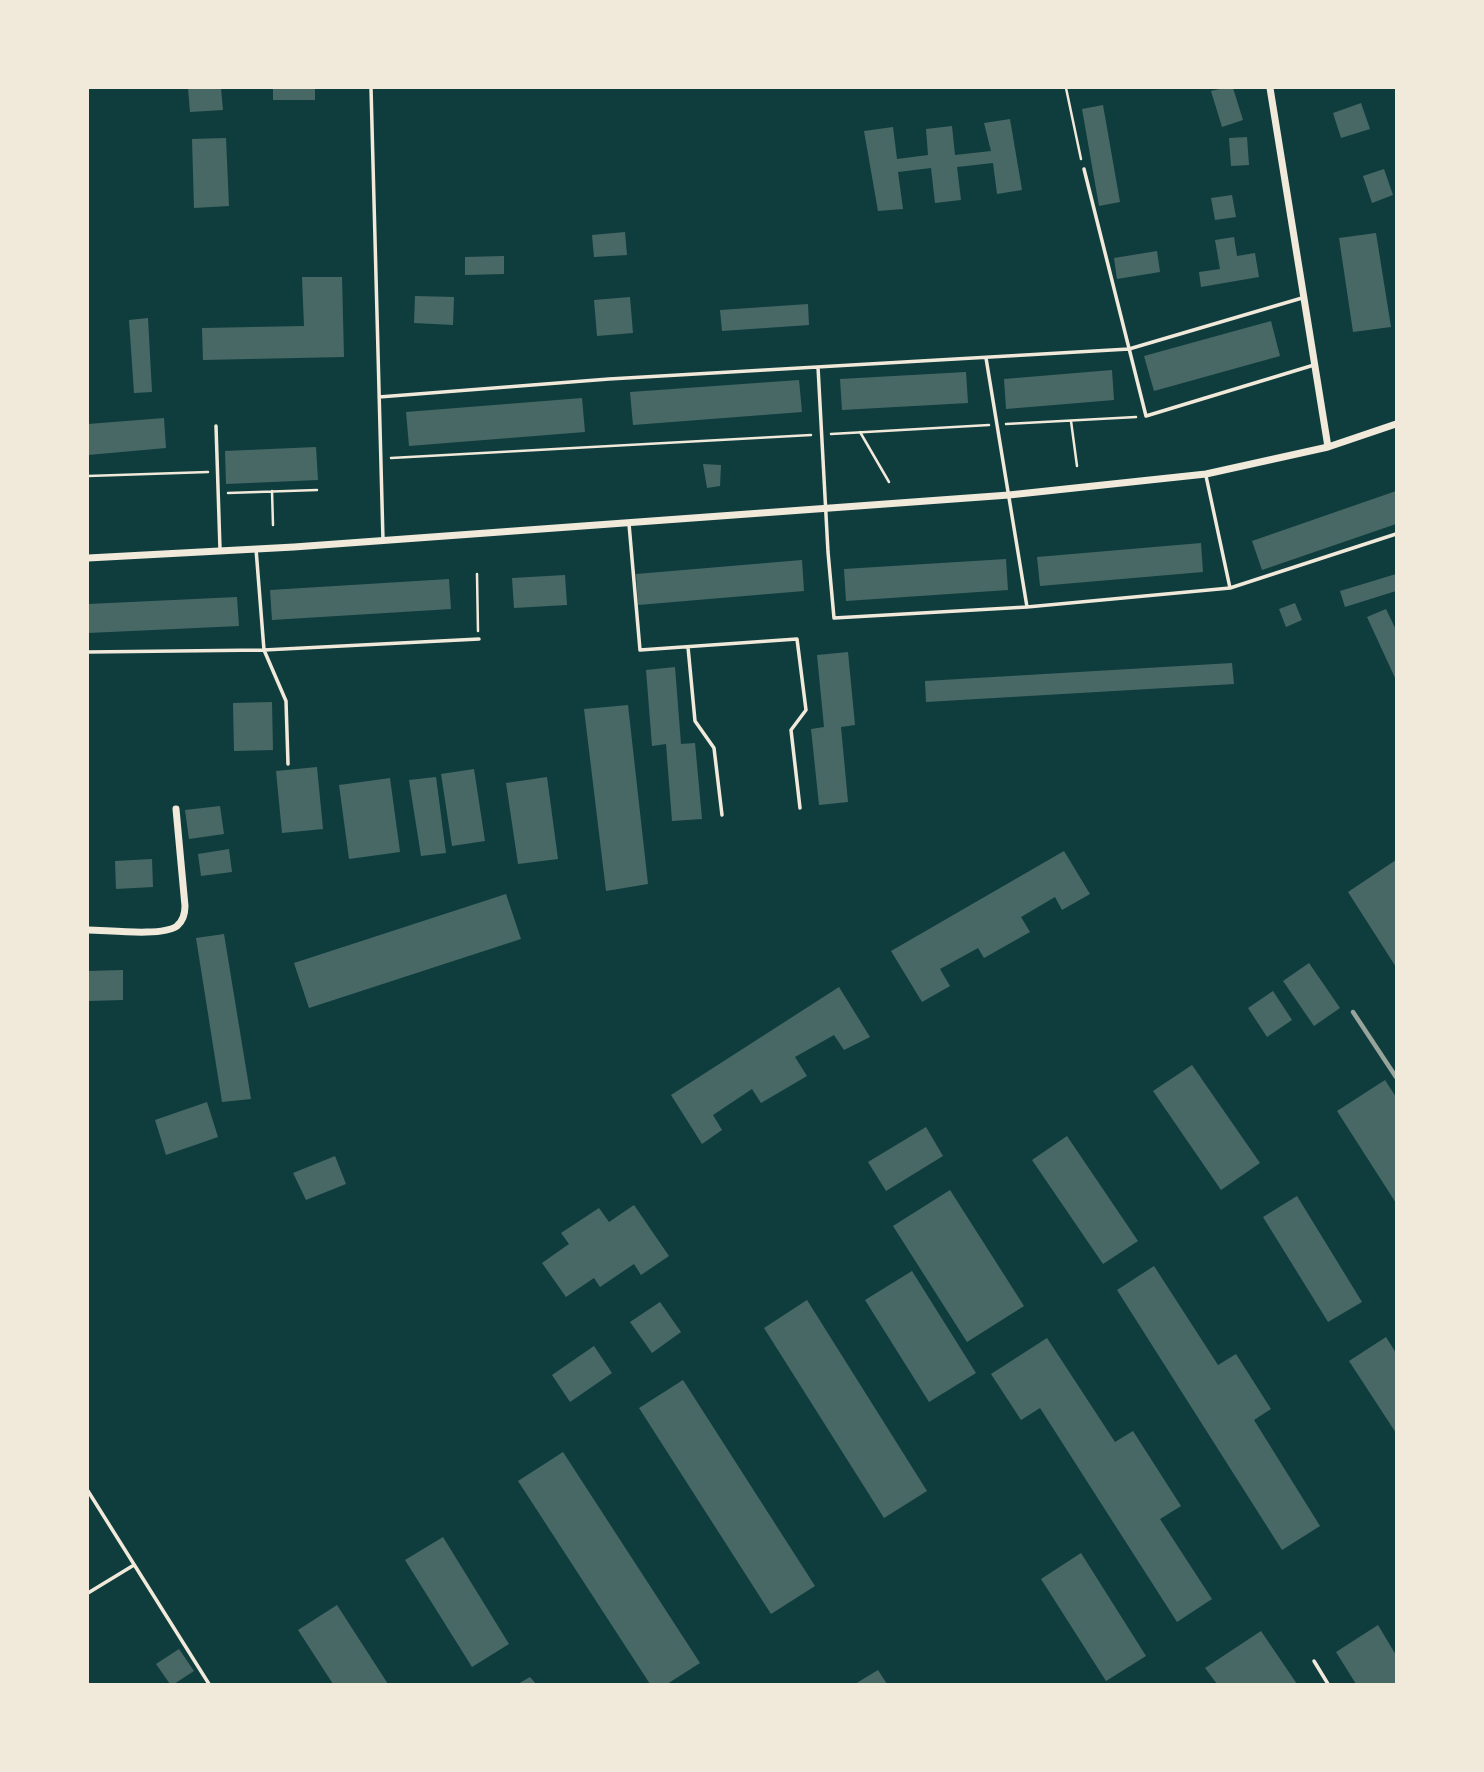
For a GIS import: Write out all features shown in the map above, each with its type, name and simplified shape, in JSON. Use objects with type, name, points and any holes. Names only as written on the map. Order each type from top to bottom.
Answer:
[{"type":"street","points":[[1270,88],[1328,447]]},
{"type":"street","points":[[88,558],[256,549],[1009,495],[1206,474],[1328,447],[1396,424]]},
{"type":"street","points":[[88,930],[161,931],[176,927],[181,921],[185,906],[176,809]]},
{"type":"lane","points":[[371,88],[383,540]]},
{"type":"lane","points":[[1084,169],[1146,416],[1314,365]]},
{"type":"lane","points":[[379,397],[609,379],[1129,349],[1304,297]]},
{"type":"lane","points":[[986,358],[1027,607]]},
{"type":"lane","points":[[818,367],[834,618],[1027,607],[1230,588],[1396,534]]},
{"type":"lane","points":[[216,426],[220,551]]},
{"type":"lane","points":[[1206,474],[1230,588]]},
{"type":"lane","points":[[628,522],[639,650],[797,639],[806,710],[791,730],[800,808]]},
{"type":"lane","points":[[256,549],[264,650],[286,701],[288,764]]},
{"type":"lane","points":[[88,652],[264,650],[479,639]]},
{"type":"lane","points":[[688,647],[695,721],[715,748],[722,814]]},
{"type":"lane","points":[[88,1491],[209,1685]]},
{"type":"lane","points":[[88,1593],[134,1565]]},
{"type":"lane","points":[[1314,1661],[1328,1685]]},
{"type":"path","points":[[1066,88],[1084,169]]},
{"type":"path","points":[[381,458],[1146,416]]},
{"type":"path","points":[[1071,421],[1077,466]]},
{"type":"path","points":[[860,432],[889,482]]},
{"type":"path","points":[[88,476],[218,472]]},
{"type":"path","points":[[218,493],[317,489]]},
{"type":"path","points":[[272,491],[273,525]]},
{"type":"path","points":[[477,575],[479,639]]},
{"type":"building","points":[[188,88],[221,88],[223,110],[190,112]]},
{"type":"building","points":[[273,88],[315,88],[315,100],[273,100]]},
{"type":"building","points":[[1233,88],[1243,120],[1222,127],[1211,91]]},
{"type":"building","points":[[1361,103],[1370,129],[1341,138],[1333,113]]},
{"type":"building","points":[[1103,105],[1120,202],[1099,206],[1082,109]]},
{"type":"building","points":[[1010,119],[1022,190],[997,194],[993,163],[957,167],[961,200],[935,203],[931,168],[898,172],[903,209],[878,211],[864,131],[893,127],[897,159],[928,155],[926,129],[952,126],[955,155],[991,151],[984,123]]},
{"type":"building","points":[[1247,137],[1249,165],[1231,166],[1229,138]]},
{"type":"building","points":[[226,138],[229,206],[194,208],[192,139]]},
{"type":"building","points":[[1384,169],[1393,195],[1372,203],[1363,176]]},
{"type":"building","points":[[1232,195],[1236,217],[1215,220],[1211,198]]},
{"type":"building","points":[[625,232],[627,255],[594,257],[592,235]]},
{"type":"building","points":[[1376,233],[1391,327],[1353,332],[1339,238]]},
{"type":"building","points":[[1234,237],[1237,256],[1255,253],[1259,277],[1201,287],[1199,272],[1220,269],[1215,240]]},
{"type":"building","points":[[1157,251],[1160,272],[1117,279],[1114,258]]},
{"type":"building","points":[[504,256],[504,274],[465,275],[465,257]]},
{"type":"building","points":[[302,277],[342,277],[344,357],[203,360],[202,328],[304,326]]},
{"type":"building","points":[[415,296],[454,297],[453,325],[414,323]]},
{"type":"building","points":[[630,297],[633,333],[597,336],[594,300]]},
{"type":"building","points":[[808,304],[809,325],[722,331],[720,310]]},
{"type":"building","points":[[148,318],[152,392],[134,393],[129,320]]},
{"type":"building","points":[[1271,321],[1280,356],[1154,391],[1144,356]]},
{"type":"building","points":[[1112,370],[1114,400],[1006,409],[1004,379]]},
{"type":"building","points":[[966,372],[968,403],[842,410],[840,379]]},
{"type":"building","points":[[799,380],[802,412],[633,425],[630,392]]},
{"type":"building","points":[[582,398],[585,432],[409,446],[406,412]]},
{"type":"building","points":[[164,418],[166,448],[88,455],[88,424]]},
{"type":"building","points":[[316,447],[318,480],[226,484],[225,451]]},
{"type":"building","points":[[703,464],[721,465],[720,486],[707,488]]},
{"type":"building","points":[[1396,491],[1396,524],[1262,570],[1252,541]]},
{"type":"building","points":[[1201,543],[1203,572],[1040,586],[1037,557]]},
{"type":"building","points":[[1006,559],[1008,590],[846,601],[844,569]]},
{"type":"building","points":[[802,560],[804,591],[638,605],[636,574]]},
{"type":"building","points":[[1396,574],[1396,591],[1345,607],[1340,591]]},
{"type":"building","points":[[565,575],[567,605],[514,608],[512,578]]},
{"type":"building","points":[[449,579],[451,609],[272,620],[270,590]]},
{"type":"building","points":[[237,597],[239,626],[88,633],[88,604]]},
{"type":"building","points":[[1295,603],[1302,620],[1286,627],[1279,609]]},
{"type":"building","points":[[1386,609],[1396,630],[1396,680],[1367,617]]},
{"type":"building","points":[[848,652],[855,725],[841,727],[848,802],[819,805],[811,729],[824,727],[817,655]]},
{"type":"building","points":[[1232,663],[1234,684],[926,702],[925,681]]},
{"type":"building","points":[[675,667],[681,744],[695,743],[702,819],[672,821],[666,744],[652,746],[646,670]]},
{"type":"building","points":[[272,702],[273,750],[234,751],[233,703]]},
{"type":"building","points":[[628,705],[648,884],[606,891],[584,709]]},
{"type":"building","points":[[317,767],[323,829],[282,833],[276,771]]},
{"type":"building","points":[[474,769],[485,841],[452,846],[441,774]]},
{"type":"building","points":[[436,777],[446,853],[421,856],[409,780]]},
{"type":"building","points":[[547,777],[558,859],[518,864],[506,783]]},
{"type":"building","points":[[390,778],[400,852],[349,859],[339,785]]},
{"type":"building","points":[[220,806],[224,834],[189,839],[185,810]]},
{"type":"building","points":[[229,849],[232,872],[201,876],[198,854]]},
{"type":"building","points":[[1064,851],[1090,894],[1062,910],[1055,897],[1021,917],[1030,932],[984,958],[978,948],[940,969],[950,986],[922,1002],[891,951]]},
{"type":"building","points":[[152,859],[153,887],[116,889],[115,861]]},
{"type":"building","points":[[1396,860],[1396,967],[1348,892]]},
{"type":"building","points":[[506,894],[521,939],[309,1008],[294,963]]},
{"type":"building","points":[[224,934],[251,1099],[222,1102],[196,938]]},
{"type":"building","points":[[1309,963],[1340,1008],[1314,1026],[1283,981]]},
{"type":"building","points":[[123,970],[123,1000],[88,1001],[88,971]]},
{"type":"building","points":[[839,987],[870,1037],[844,1050],[834,1035],[795,1057],[807,1076],[761,1103],[752,1089],[713,1115],[722,1130],[702,1144],[671,1095]]},
{"type":"building","points":[[1273,991],[1292,1020],[1267,1037],[1248,1008]]},
{"type":"building","points":[[1192,1065],[1260,1163],[1221,1190],[1153,1091]]},
{"type":"building","points":[[1385,1080],[1396,1097],[1396,1203],[1337,1111]]},
{"type":"building","points":[[207,1102],[218,1137],[166,1155],[155,1120]]},
{"type":"building","points":[[926,1127],[943,1156],[886,1191],[868,1162]]},
{"type":"building","points":[[1067,1136],[1138,1241],[1103,1264],[1032,1160]]},
{"type":"building","points":[[335,1156],[346,1184],[306,1200],[293,1173]]},
{"type":"building","points":[[950,1190],[1024,1306],[967,1342],[893,1226]]},
{"type":"building","points":[[1297,1196],[1362,1302],[1328,1322],[1263,1217]]},
{"type":"building","points":[[634,1205],[669,1256],[641,1275],[634,1264],[600,1287],[594,1278],[566,1297],[542,1263],[569,1244],[561,1233],[599,1208],[609,1222]]},
{"type":"building","points":[[1154,1266],[1218,1365],[1236,1354],[1271,1409],[1254,1420],[1320,1526],[1282,1550],[1117,1290]]},
{"type":"building","points":[[912,1271],[976,1373],[929,1402],[865,1300]]},
{"type":"building","points":[[807,1300],[927,1491],[884,1518],[764,1328]]},
{"type":"building","points":[[660,1302],[681,1332],[652,1353],[630,1322]]},
{"type":"building","points":[[1386,1337],[1396,1353],[1396,1433],[1349,1361]]},
{"type":"building","points":[[1047,1338],[1115,1442],[1133,1431],[1181,1506],[1160,1519],[1212,1599],[1177,1622],[1040,1408],[1021,1420],[991,1374]]},
{"type":"building","points":[[594,1346],[612,1373],[570,1402],[552,1375]]},
{"type":"building","points":[[683,1380],[815,1586],[771,1614],[639,1408]]},
{"type":"building","points":[[563,1452],[700,1663],[667,1684],[650,1684],[518,1481]]},
{"type":"building","points":[[443,1537],[509,1644],[472,1667],[405,1560]]},
{"type":"building","points":[[1081,1553],[1146,1656],[1106,1681],[1041,1579]]},
{"type":"building","points":[[337,1605],[388,1684],[333,1684],[298,1630]]},
{"type":"building","points":[[1378,1625],[1396,1655],[1396,1684],[1356,1684],[1336,1652]]},
{"type":"building","points":[[1261,1631],[1297,1684],[1217,1684],[1205,1668]]},
{"type":"building","points":[[179,1649],[194,1671],[170,1684],[156,1664]]},
{"type":"building","points":[[878,1670],[887,1684],[855,1684]]},
{"type":"building","points":[[530,1677],[536,1684],[518,1684]]},
{"type":"railway","points":[[1353,1012],[1396,1077]]}]
